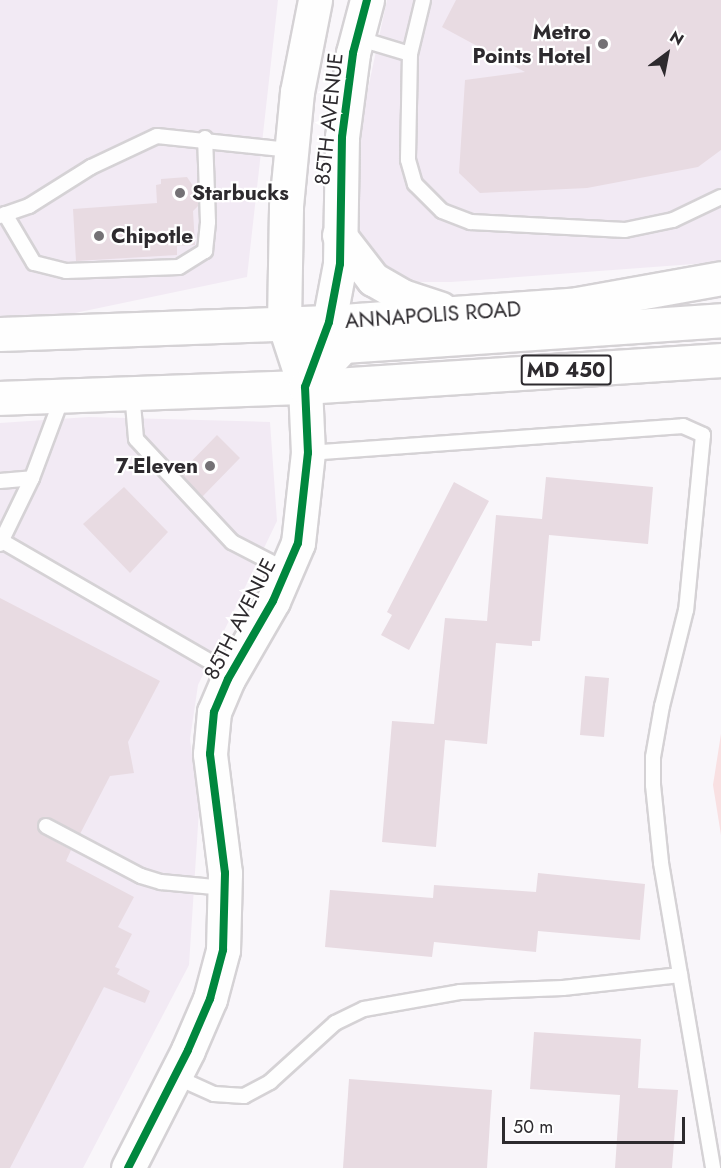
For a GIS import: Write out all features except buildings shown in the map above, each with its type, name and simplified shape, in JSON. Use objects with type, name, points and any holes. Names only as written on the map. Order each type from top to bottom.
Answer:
[{"type":"main road","name":"85TH AVENUE","points":[[128,1168],[210,999],[223,950],[225,888],[211,736],[214,712],[298,543],[308,453],[305,387],[284,323],[286,206],[304,46],[315,0]]},
{"type":"main road","name":"85TH AVENUE","points":[[305,387],[329,322],[340,264],[342,137],[357,38],[367,0]]},
{"type":"main road","points":[[291,150],[312,151],[320,145],[334,90],[357,38]]},
{"type":"main road","points":[[339,235],[373,279],[402,296],[456,313]]},
{"type":"main road","points":[[577,304],[721,278]]},
{"type":"main road","name":"ANNAPOLIS ROAD","points":[[0,334],[329,322],[721,294]]},
{"type":"main road","points":[[305,387],[343,345],[721,320]]},
{"type":"main road","name":"MD 450","points":[[0,398],[64,393],[305,387],[721,360]]},
{"type":"lane","points":[[423,0],[410,54],[408,160],[415,184],[442,211],[471,222],[625,230],[674,220],[721,196]]},
{"type":"lane","points":[[357,38],[410,54]]},
{"type":"lane","points":[[205,138],[208,222],[205,251],[179,267],[66,271],[34,263],[3,215],[28,206],[91,166],[158,136],[205,138],[291,150]]},
{"type":"lane","points":[[132,392],[136,440],[232,542],[286,570]]},
{"type":"lane","points":[[64,393],[32,478],[1,543],[231,674]]},
{"type":"lane","points":[[308,453],[683,426],[703,435],[686,610],[662,706],[653,757],[655,821],[713,1168]]},
{"type":"lane","points":[[0,481],[32,478]]},
{"type":"lane","points":[[46,826],[141,876],[161,882],[225,888]]},
{"type":"lane","points":[[174,1077],[214,1094],[244,1096],[270,1082],[335,1023],[364,1009],[460,992],[563,988],[680,975]]},
{"type":"shaded area","points":[[0,0],[278,0],[247,277],[75,313],[0,317]]},
{"type":"shaded area","points":[[387,0],[721,0],[721,262],[451,282],[392,282],[354,248],[357,140]]},
{"type":"shaded area","points":[[89,417],[270,422],[277,521],[198,685],[190,739],[199,810],[189,965],[83,1168],[0,1168],[0,423]]},
{"type":"shaded area","points":[[721,734],[721,835],[713,785]]},
{"type":"cycle path","points":[[128,1168],[188,1050],[210,999],[223,950],[225,873],[210,754],[214,712],[228,679],[273,601],[298,543],[308,453],[305,387],[329,322],[340,264],[342,137],[353,53],[367,0]]},
{"type":"place","name":"Metro Points Hotel","points":[[603,44]]},
{"type":"place","name":"Starbucks","points":[[180,193]]},
{"type":"place","name":"Chipotle","points":[[99,236]]},
{"type":"place","name":"7-Eleven","points":[[210,466]]}]
